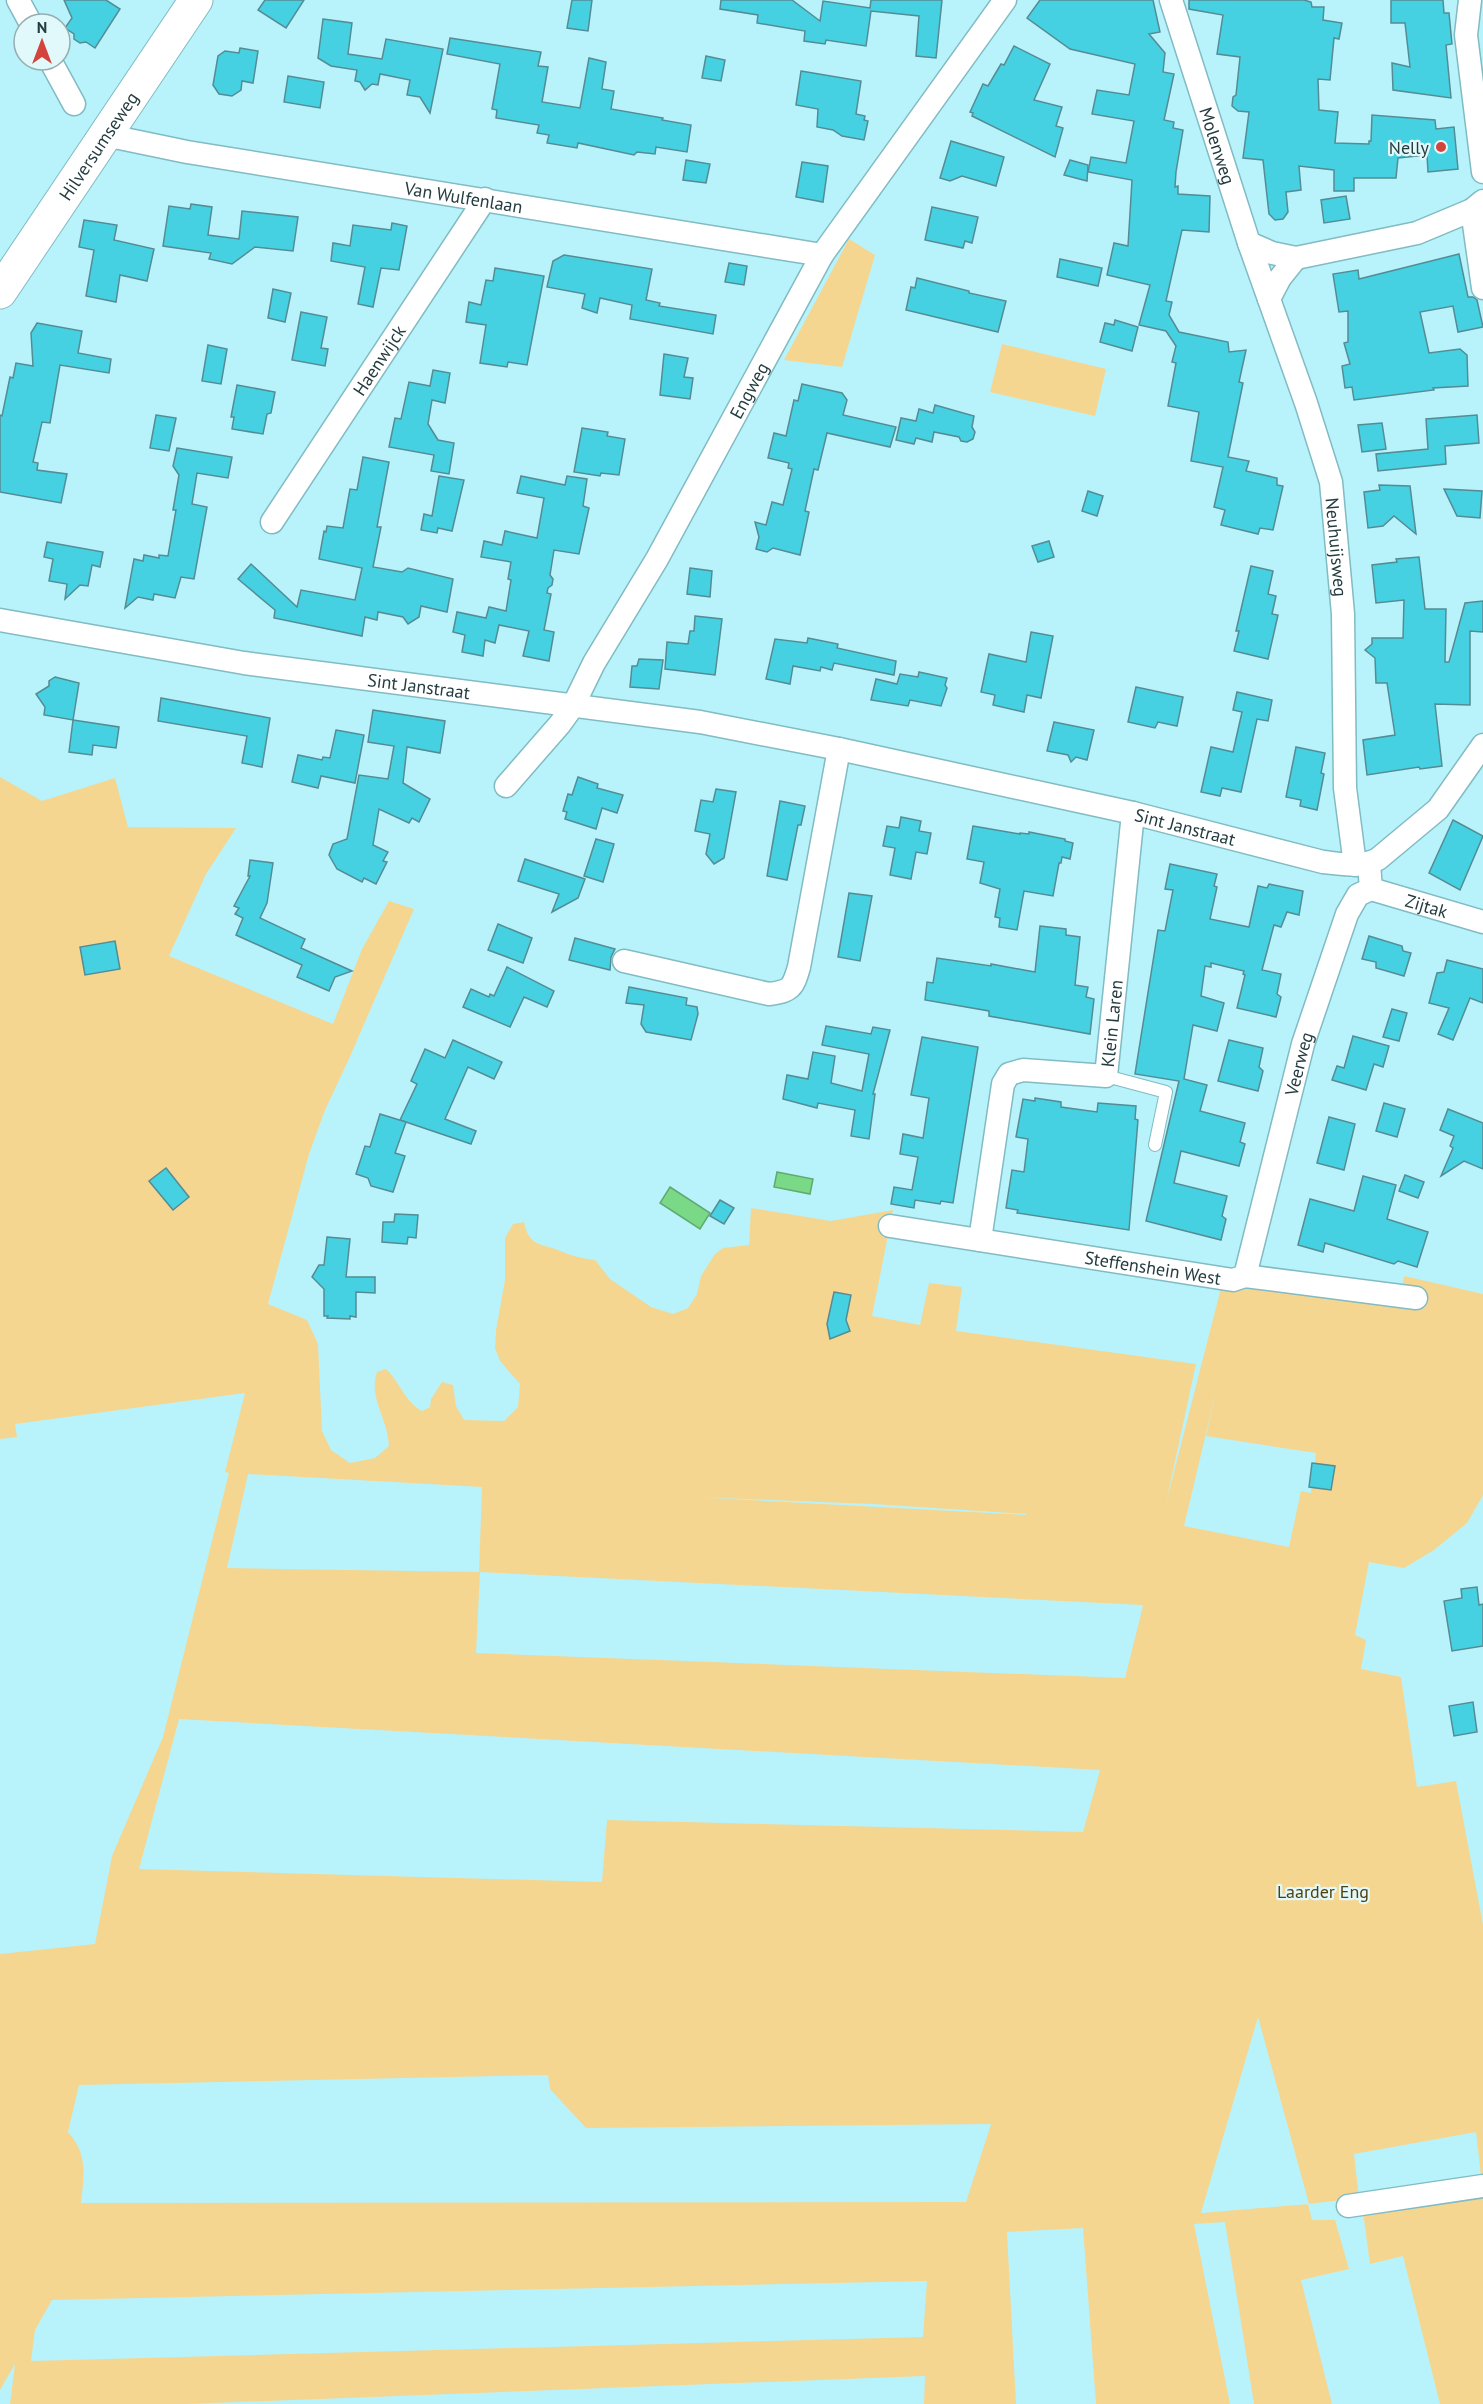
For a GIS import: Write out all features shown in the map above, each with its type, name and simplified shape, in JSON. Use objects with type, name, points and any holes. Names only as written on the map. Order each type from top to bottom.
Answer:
[{"type":"main road","name":"Hilversumseweg","points":[[0,292],[196,0]]},
{"type":"street","name":"Engweg","points":[[506,786],[561,724],[573,706],[594,663],[657,559],[822,255],[1005,0]]},
{"type":"street","name":"Molenweg","points":[[1171,0],[1249,243]]},
{"type":"street","points":[[1470,0],[1466,35],[1483,172]]},
{"type":"street","points":[[57,72],[74,104]]},
{"type":"street","name":"Van Wulfenlaan","points":[[105,135],[164,148],[822,255]]},
{"type":"street","name":"Haenwijck","points":[[272,522],[485,199]]},
{"type":"street","points":[[1249,243],[1272,253],[1296,258],[1417,233],[1478,206],[1483,288]]},
{"type":"street","name":"Neuhuijsweg","points":[[1249,243],[1331,483],[1343,614],[1346,788],[1362,865]]},
{"type":"street","points":[[1269,299],[1280,278],[1296,258]]},
{"type":"street","name":"Sint Janstraat","points":[[0,620],[244,663],[700,722],[838,748],[1133,813],[1323,862],[1362,865]]},
{"type":"street","points":[[1371,889],[1362,865],[1378,859],[1438,809],[1483,745]]},
{"type":"street","points":[[624,961],[770,994],[785,992],[794,983],[799,967],[838,748]]},
{"type":"street","name":"Klein Laren","points":[[980,1240],[1003,1084],[1009,1074],[1023,1070],[1106,1076],[1133,813]]},
{"type":"street","name":"Zijtak","points":[[1371,889],[1483,922]]},
{"type":"street","name":"Veerweg","points":[[1236,1284],[1304,1044],[1347,914],[1358,895],[1371,889]]},
{"type":"street","name":"Steffenshein West","points":[[890,1226],[1236,1284],[1416,1298]]},
{"type":"street","points":[[1347,2206],[1483,2186]]},
{"type":"lane","points":[[1106,1076],[1166,1092],[1155,1145]]},
{"type":"green space","points":[[849,239],[875,255],[842,367],[784,360]]},
{"type":"green space","points":[[1002,344],[1106,369],[1095,416],[990,392]]},
{"type":"green space","name":"Laarder Eng","points":[[0,777],[42,801],[115,778],[128,827],[236,828],[206,874],[169,956],[333,1024],[362,949],[389,901],[414,909],[325,1110],[309,1154],[268,1304],[307,1320],[318,1344],[322,1431],[331,1450],[350,1463],[375,1458],[389,1446],[375,1391],[377,1372],[386,1369],[411,1402],[422,1411],[430,1407],[431,1399],[442,1382],[453,1385],[456,1406],[464,1420],[504,1421],[518,1407],[520,1384],[500,1361],[495,1348],[505,1280],[505,1238],[513,1224],[524,1222],[532,1240],[580,1258],[595,1260],[610,1279],[651,1307],[673,1314],[688,1308],[697,1294],[701,1276],[715,1254],[723,1248],[749,1245],[751,1208],[831,1221],[893,1210],[872,1316],[920,1325],[929,1283],[962,1287],[956,1331],[1196,1364],[1166,1503],[1222,1284],[1400,1301],[1404,1276],[1483,1294],[1483,1495],[1467,1523],[1434,1550],[1404,1568],[1369,1562],[1355,1635],[1366,1640],[1361,1669],[1401,1677],[1417,1787],[1456,1781],[1483,1925],[1483,2176],[1481,2176],[1476,2132],[1354,2154],[1359,2198],[1309,2204],[1258,2017],[1201,2213],[1308,2204],[1312,2220],[1335,2220],[1349,2269],[1301,2280],[1332,2404],[1254,2404],[1225,2222],[1194,2224],[1230,2404],[1096,2404],[1083,2228],[1007,2232],[1016,2404],[924,2404],[925,2376],[186,2404],[10,2404],[15,2364],[0,2390],[0,1954],[95,1944],[112,1856],[163,1737],[229,1473],[225,1472],[245,1393],[15,1424],[17,1437],[0,1439]],"holes":[[[1217,1387],[1206,1436],[1316,1453],[1311,1493],[1301,1491],[1289,1547],[1184,1526]],[[248,1474],[482,1487],[479,1572],[227,1568]],[[694,1497],[873,1504],[1026,1515]],[[480,1572],[1142,1605],[1125,1678],[476,1653]],[[179,1719],[1100,1770],[1083,1832],[607,1820],[602,1882],[139,1869]],[[548,2075],[550,2089],[586,2128],[991,2124],[966,2202],[81,2203],[82,2157],[68,2132],[79,2085]],[[927,2281],[923,2337],[31,2361],[35,2330],[52,2300]]]},
{"type":"green space","points":[[1483,2193],[1483,2404],[1440,2404],[1403,2256],[1370,2264],[1363,2212]]},
{"type":"shaded area","points":[[777,1172],[813,1179],[810,1194],[774,1187]]},
{"type":"shaded area","points":[[670,1187],[710,1213],[700,1229],[660,1203]]},
{"type":"building","points":[[64,0],[106,0],[120,9],[95,48],[86,42],[80,43],[74,39],[72,12],[69,12]]},
{"type":"building","points":[[265,0],[304,0],[286,28],[258,10]]},
{"type":"building","points":[[572,0],[592,0],[588,31],[567,28]]},
{"type":"building","points":[[721,0],[792,0],[820,21],[823,1],[870,8],[871,0],[942,0],[936,58],[916,56],[919,16],[871,11],[866,46],[826,40],[825,44],[804,41],[805,31],[757,23],[758,15],[720,9]]},
{"type":"building","points":[[1040,0],[1153,0],[1160,32],[1149,34],[1165,53],[1163,72],[1174,74],[1164,120],[1174,122],[1173,128],[1183,130],[1175,187],[1178,186],[1178,194],[1210,196],[1209,232],[1182,230],[1166,301],[1172,302],[1169,315],[1179,332],[1228,342],[1229,352],[1246,350],[1239,382],[1243,383],[1228,457],[1249,461],[1246,471],[1277,478],[1277,485],[1283,486],[1273,530],[1260,528],[1258,534],[1221,525],[1225,510],[1214,507],[1223,467],[1191,461],[1199,412],[1168,406],[1176,363],[1172,362],[1176,346],[1166,331],[1139,325],[1150,285],[1107,275],[1114,243],[1128,246],[1132,180],[1088,172],[1091,157],[1126,163],[1134,121],[1092,114],[1097,90],[1129,95],[1135,64],[1070,49],[1027,18]]},
{"type":"building","points":[[1189,0],[1304,0],[1311,2],[1312,7],[1324,7],[1323,20],[1342,23],[1339,39],[1334,38],[1330,80],[1318,79],[1319,110],[1338,112],[1335,143],[1369,144],[1372,115],[1435,120],[1436,129],[1454,127],[1458,169],[1428,172],[1427,155],[1398,158],[1396,178],[1354,178],[1354,191],[1334,191],[1334,170],[1299,166],[1301,190],[1286,192],[1288,212],[1283,219],[1275,220],[1269,214],[1263,160],[1243,158],[1249,112],[1238,111],[1232,106],[1233,97],[1236,95],[1240,57],[1217,54],[1223,15],[1189,9]]},
{"type":"building","points":[[1391,0],[1443,0],[1444,13],[1449,13],[1452,44],[1446,45],[1451,98],[1393,90],[1392,63],[1410,67],[1405,23],[1391,23]]},
{"type":"building","points":[[323,19],[352,23],[348,54],[382,59],[386,39],[443,49],[430,113],[420,97],[407,95],[410,80],[380,74],[378,85],[372,84],[365,90],[360,82],[355,81],[357,70],[331,66],[318,58]]},
{"type":"building","points":[[450,38],[541,52],[538,66],[548,67],[542,102],[580,108],[589,58],[606,62],[602,89],[614,91],[611,109],[691,125],[687,152],[656,147],[655,154],[637,152],[634,155],[578,143],[577,148],[547,143],[549,135],[537,133],[539,125],[496,118],[497,110],[492,109],[500,64],[447,54]]},
{"type":"building","points":[[1014,46],[1050,64],[1034,100],[1062,107],[1056,126],[1063,128],[1055,157],[972,116],[973,113],[970,112],[983,84],[988,86],[1001,64],[1004,65]]},
{"type":"building","points":[[240,48],[258,51],[253,83],[242,81],[241,90],[232,96],[219,94],[213,85],[218,56],[225,51],[239,53]]},
{"type":"building","points":[[706,56],[725,60],[721,81],[702,78]]},
{"type":"building","points":[[801,71],[861,81],[856,114],[865,116],[864,120],[868,121],[864,140],[842,136],[833,130],[817,127],[818,109],[796,105]]},
{"type":"building","points":[[288,76],[324,82],[320,108],[284,102]]},
{"type":"building","points":[[951,141],[1004,157],[996,186],[962,176],[950,181],[940,178]]},
{"type":"building","points":[[686,160],[710,164],[706,183],[683,180]]},
{"type":"building","points":[[1070,160],[1088,165],[1087,181],[1064,175]]},
{"type":"building","points":[[802,162],[828,166],[823,202],[796,197]]},
{"type":"building","points":[[1346,196],[1350,219],[1324,223],[1321,200]]},
{"type":"building","points":[[191,204],[212,207],[208,235],[239,239],[242,211],[298,217],[293,251],[255,247],[232,264],[209,259],[211,253],[163,246],[169,206],[190,209]]},
{"type":"building","points":[[932,207],[978,217],[972,243],[965,241],[963,248],[925,240]]},
{"type":"building","points":[[84,220],[117,225],[114,240],[154,249],[147,281],[120,275],[116,302],[86,296],[94,250],[79,247]]},
{"type":"building","points":[[392,223],[407,226],[399,270],[381,268],[373,307],[358,304],[365,267],[331,261],[333,243],[350,246],[353,225],[391,230]]},
{"type":"building","points":[[1459,254],[1468,297],[1477,300],[1483,327],[1458,332],[1453,306],[1420,312],[1429,353],[1460,349],[1467,355],[1468,386],[1433,388],[1434,390],[1354,400],[1352,387],[1345,388],[1342,366],[1350,364],[1344,343],[1348,342],[1348,311],[1339,312],[1333,274],[1358,270],[1359,279]]},
{"type":"building","points":[[564,255],[652,269],[646,300],[660,303],[659,306],[716,315],[713,334],[630,319],[632,305],[600,298],[597,313],[582,308],[585,294],[547,287],[553,261]]},
{"type":"building","points":[[1060,259],[1102,268],[1098,286],[1057,277]]},
{"type":"building","points":[[729,263],[747,266],[744,285],[725,282]]},
{"type":"building","points":[[495,268],[544,276],[527,365],[508,362],[507,367],[480,363],[486,325],[466,322],[469,302],[481,305],[486,280],[493,281]]},
{"type":"building","points":[[917,278],[1006,301],[998,332],[906,310],[911,287],[915,288]]},
{"type":"building","points":[[273,289],[291,293],[285,322],[268,318]]},
{"type":"building","points":[[301,312],[327,317],[321,348],[328,349],[325,366],[292,360]]},
{"type":"building","points":[[1115,320],[1138,327],[1132,351],[1100,342],[1105,323],[1114,325]]},
{"type":"building","points":[[37,323],[82,331],[78,353],[111,359],[109,373],[60,365],[50,423],[42,422],[33,462],[38,463],[37,470],[67,474],[61,503],[0,492],[0,415],[2,416],[10,377],[13,378],[16,363],[33,366],[31,333]]},
{"type":"building","points":[[208,345],[227,349],[221,384],[202,381]]},
{"type":"building","points":[[664,354],[688,358],[684,377],[693,378],[690,399],[660,395]]},
{"type":"building","points":[[433,370],[450,373],[445,403],[432,400],[428,424],[438,440],[454,443],[449,474],[431,471],[434,455],[389,447],[395,418],[401,419],[409,382],[430,386]]},
{"type":"building","points":[[802,384],[842,393],[847,400],[843,415],[896,427],[890,447],[827,433],[818,470],[814,469],[805,511],[809,512],[800,555],[773,548],[767,552],[756,549],[759,537],[755,522],[766,525],[772,502],[783,505],[792,469],[788,468],[789,463],[768,458],[774,433],[786,436],[794,400],[798,401]]},
{"type":"building","points":[[237,385],[275,392],[271,413],[267,414],[263,434],[232,429],[234,417],[231,417]]},
{"type":"building","points":[[935,405],[974,416],[973,439],[967,442],[961,441],[959,437],[934,432],[932,442],[916,438],[914,444],[896,440],[901,418],[916,421],[919,409],[933,413]]},
{"type":"building","points":[[156,415],[176,418],[169,451],[150,448]]},
{"type":"building","points":[[1477,415],[1479,443],[1445,446],[1446,464],[1378,471],[1376,454],[1428,449],[1426,419]]},
{"type":"building","points":[[1382,423],[1386,449],[1362,452],[1358,425]]},
{"type":"building","points":[[582,428],[608,432],[607,436],[625,439],[619,475],[601,473],[600,476],[574,472]]},
{"type":"building","points":[[177,448],[232,457],[228,478],[197,473],[192,504],[207,507],[194,579],[181,577],[175,598],[154,594],[153,600],[138,597],[125,608],[134,559],[143,561],[144,555],[159,558],[159,555],[168,556],[179,475],[173,466]]},
{"type":"building","points":[[363,457],[389,462],[377,527],[381,527],[373,567],[402,572],[408,568],[453,579],[447,612],[421,606],[419,617],[408,624],[403,617],[378,612],[377,620],[365,617],[362,636],[274,618],[275,610],[238,579],[251,564],[297,607],[301,590],[355,600],[362,568],[319,559],[327,526],[343,528],[350,489],[357,490]]},
{"type":"building","points":[[439,476],[464,480],[452,531],[438,528],[437,533],[421,530],[424,514],[432,516]]},
{"type":"building","points":[[521,476],[565,485],[567,476],[587,479],[583,506],[589,508],[579,554],[554,550],[550,575],[553,579],[547,593],[551,594],[544,630],[554,632],[549,661],[523,656],[529,631],[499,625],[495,643],[485,640],[483,656],[462,652],[465,635],[453,632],[457,612],[486,618],[489,607],[506,611],[511,580],[508,579],[511,562],[481,557],[484,541],[502,545],[505,531],[537,538],[544,498],[517,493]]},
{"type":"building","points":[[1379,485],[1410,486],[1416,534],[1394,516],[1383,526],[1368,528],[1364,492],[1380,490]]},
{"type":"building","points":[[1444,489],[1482,491],[1480,518],[1457,516]]},
{"type":"building","points":[[1088,491],[1103,496],[1097,516],[1082,511]]},
{"type":"building","points":[[1049,541],[1054,557],[1038,562],[1032,546]]},
{"type":"building","points":[[47,542],[103,552],[100,567],[92,565],[88,586],[80,585],[65,599],[67,584],[49,581],[53,559],[44,557]]},
{"type":"building","points":[[1419,557],[1425,609],[1446,609],[1445,662],[1449,662],[1465,603],[1483,601],[1483,632],[1470,631],[1470,705],[1435,704],[1442,766],[1367,775],[1363,740],[1395,735],[1387,683],[1376,683],[1375,658],[1365,650],[1372,644],[1372,638],[1403,638],[1404,600],[1376,603],[1372,565],[1397,562],[1396,559]]},
{"type":"building","points":[[1251,566],[1273,571],[1268,594],[1276,596],[1272,614],[1278,615],[1268,659],[1234,651],[1239,631],[1236,631]]},
{"type":"building","points":[[690,568],[712,571],[710,597],[687,594]]},
{"type":"building","points":[[695,616],[722,619],[715,675],[665,669],[667,642],[688,644],[690,631],[694,631]]},
{"type":"building","points":[[1031,632],[1053,636],[1041,698],[1027,695],[1024,712],[993,705],[995,695],[981,692],[989,654],[1026,662]]},
{"type":"building","points":[[808,638],[838,644],[837,648],[896,661],[894,675],[834,663],[832,670],[821,667],[820,671],[793,666],[790,684],[766,679],[775,639],[807,643]]},
{"type":"building","points":[[639,659],[663,660],[659,689],[630,687],[632,666],[637,666]]},
{"type":"building","points":[[919,672],[947,678],[945,685],[947,688],[941,706],[910,700],[908,706],[871,700],[876,679],[897,684],[900,674],[918,677]]},
{"type":"building","points":[[55,677],[79,683],[73,720],[44,715],[45,707],[36,694],[49,686],[49,681]]},
{"type":"building","points":[[1136,687],[1183,697],[1177,726],[1158,722],[1155,728],[1128,722]]},
{"type":"building","points":[[1237,692],[1272,700],[1268,721],[1257,719],[1241,792],[1222,788],[1220,796],[1201,792],[1211,747],[1233,752],[1242,712],[1233,710]]},
{"type":"building","points":[[161,698],[270,718],[262,767],[242,763],[247,736],[158,721]]},
{"type":"building","points":[[373,710],[445,721],[440,753],[407,747],[403,783],[430,799],[419,822],[412,818],[409,823],[379,809],[373,845],[388,852],[383,861],[387,862],[376,884],[364,878],[362,882],[337,869],[329,855],[333,844],[347,839],[359,775],[388,779],[394,746],[368,742]]},
{"type":"building","points":[[73,720],[119,727],[116,748],[93,745],[92,755],[69,752]]},
{"type":"building","points":[[1054,722],[1094,730],[1087,760],[1076,757],[1071,762],[1068,755],[1047,751]]},
{"type":"building","points":[[336,730],[364,735],[355,783],[321,776],[318,788],[292,782],[298,755],[322,760],[323,757],[330,758]]},
{"type":"building","points":[[1296,747],[1325,753],[1321,773],[1324,774],[1317,810],[1300,806],[1301,800],[1286,797]]},
{"type":"building","points":[[578,777],[598,784],[597,788],[623,795],[617,813],[602,808],[596,829],[565,819],[567,812],[563,811],[568,794],[572,795]]},
{"type":"building","points":[[716,789],[736,792],[724,858],[714,864],[706,854],[710,834],[695,831],[701,800],[713,802]]},
{"type":"building","points":[[780,801],[805,806],[801,825],[798,825],[787,880],[767,876]]},
{"type":"building","points":[[901,817],[921,821],[919,831],[931,833],[927,854],[916,852],[911,879],[890,875],[895,848],[883,846],[887,826],[899,828]]},
{"type":"building","points":[[1453,820],[1483,836],[1460,890],[1429,873]]},
{"type":"building","points":[[973,826],[1020,834],[1029,834],[1029,832],[1065,839],[1073,843],[1070,859],[1062,857],[1059,863],[1053,896],[1024,891],[1017,930],[999,927],[1000,918],[995,917],[1000,889],[980,883],[984,862],[967,859]]},
{"type":"building","points":[[596,839],[614,844],[603,882],[584,876]]},
{"type":"building","points":[[525,859],[585,879],[578,898],[552,912],[559,894],[518,881]]},
{"type":"building","points":[[250,860],[273,863],[267,903],[260,918],[305,939],[301,948],[352,971],[335,977],[329,991],[297,977],[302,965],[236,935],[243,918],[235,914],[239,908],[234,906],[250,876],[248,876]]},
{"type":"building","points":[[1170,864],[1217,874],[1214,886],[1217,887],[1210,919],[1249,927],[1258,886],[1267,888],[1269,884],[1303,891],[1299,915],[1287,912],[1281,927],[1274,925],[1262,970],[1281,974],[1277,994],[1281,997],[1276,1017],[1237,1008],[1244,971],[1211,963],[1211,967],[1205,966],[1201,996],[1224,1003],[1217,1031],[1193,1025],[1184,1079],[1207,1085],[1200,1111],[1245,1123],[1240,1142],[1245,1144],[1239,1166],[1181,1151],[1174,1183],[1227,1196],[1222,1216],[1226,1219],[1221,1240],[1146,1221],[1179,1081],[1135,1074],[1158,930],[1165,931],[1173,890],[1165,889]]},
{"type":"building","points":[[849,893],[872,896],[860,961],[838,957]]},
{"type":"building","points":[[498,924],[532,938],[523,963],[488,950]]},
{"type":"building","points":[[1040,926],[1066,929],[1066,935],[1080,937],[1075,985],[1088,987],[1086,997],[1094,999],[1090,1034],[989,1016],[989,1011],[925,1000],[927,982],[933,983],[937,958],[1035,972]]},
{"type":"building","points":[[1369,936],[1402,946],[1403,951],[1411,953],[1404,976],[1376,968],[1376,962],[1362,959]]},
{"type":"building","points":[[575,938],[615,949],[611,957],[610,970],[569,960]]},
{"type":"building","points":[[115,941],[120,969],[85,975],[80,947]]},
{"type":"building","points":[[1447,960],[1483,969],[1483,1003],[1470,998],[1453,1040],[1438,1034],[1449,1008],[1429,1003],[1437,973],[1444,972]]},
{"type":"building","points":[[507,967],[554,991],[547,1007],[524,997],[510,1027],[463,1007],[471,989],[489,997],[490,994],[494,996]]},
{"type":"building","points":[[629,987],[687,998],[686,1005],[697,1007],[698,1014],[691,1040],[646,1032],[641,1024],[644,1005],[626,1003]]},
{"type":"building","points":[[1392,1009],[1407,1013],[1399,1041],[1383,1037]]},
{"type":"building","points":[[826,1026],[871,1034],[873,1027],[890,1030],[873,1094],[875,1094],[869,1139],[851,1136],[855,1110],[818,1103],[817,1108],[783,1099],[787,1075],[808,1079],[813,1052],[835,1056],[831,1083],[862,1091],[869,1054],[822,1045]]},
{"type":"building","points":[[1353,1036],[1389,1046],[1383,1067],[1374,1064],[1366,1090],[1332,1080],[1337,1066],[1344,1068]]},
{"type":"building","points":[[922,1037],[978,1047],[953,1203],[941,1201],[940,1204],[915,1200],[914,1208],[891,1204],[894,1187],[912,1190],[918,1157],[900,1154],[903,1134],[923,1138],[929,1098],[911,1095]]},
{"type":"building","points":[[453,1040],[502,1062],[494,1079],[468,1067],[445,1119],[476,1131],[471,1144],[400,1120],[417,1084],[411,1081],[425,1049],[445,1058]]},
{"type":"building","points":[[1229,1040],[1263,1048],[1259,1067],[1263,1071],[1258,1091],[1218,1081]]},
{"type":"building","points":[[1035,1098],[1061,1102],[1061,1107],[1097,1112],[1098,1103],[1136,1106],[1135,1119],[1138,1120],[1129,1230],[1017,1213],[1018,1210],[1006,1208],[1012,1170],[1024,1172],[1028,1139],[1016,1137],[1023,1099],[1035,1101]]},
{"type":"building","points":[[1384,1103],[1405,1109],[1397,1137],[1376,1131]]},
{"type":"building","points":[[1448,1109],[1483,1123],[1483,1169],[1464,1161],[1441,1176],[1453,1148],[1450,1146],[1454,1136],[1440,1130]]},
{"type":"building","points":[[380,1114],[406,1122],[395,1153],[405,1156],[393,1192],[371,1186],[368,1178],[356,1174],[365,1146],[370,1147]]},
{"type":"building","points":[[1329,1117],[1355,1124],[1344,1170],[1317,1163]]},
{"type":"building","points":[[166,1168],[189,1197],[173,1210],[149,1181]]},
{"type":"building","points":[[1405,1175],[1424,1182],[1418,1198],[1399,1191]]},
{"type":"building","points":[[1363,1176],[1396,1185],[1387,1219],[1428,1232],[1417,1267],[1398,1261],[1394,1264],[1325,1243],[1323,1252],[1298,1245],[1310,1199],[1354,1211]]},
{"type":"building","points":[[720,1200],[734,1208],[724,1224],[710,1216]]},
{"type":"building","points":[[395,1214],[418,1215],[416,1238],[408,1237],[407,1244],[382,1242],[383,1222],[394,1222]]},
{"type":"building","points":[[327,1237],[350,1239],[346,1277],[375,1277],[375,1293],[356,1292],[356,1317],[350,1316],[350,1319],[324,1316],[324,1289],[312,1277],[319,1265],[324,1265]]},
{"type":"building","points":[[834,1292],[851,1295],[846,1320],[850,1331],[830,1339],[827,1324]]},
{"type":"building","points":[[1312,1463],[1335,1466],[1331,1490],[1309,1487]]},
{"type":"building","points":[[1477,1587],[1479,1605],[1483,1604],[1483,1646],[1452,1651],[1444,1601],[1462,1598],[1461,1589]]},
{"type":"building","points":[[1473,1702],[1477,1732],[1454,1736],[1449,1706]]},
{"type":"place","name":"Nelly","points":[[1441,147]]}]
